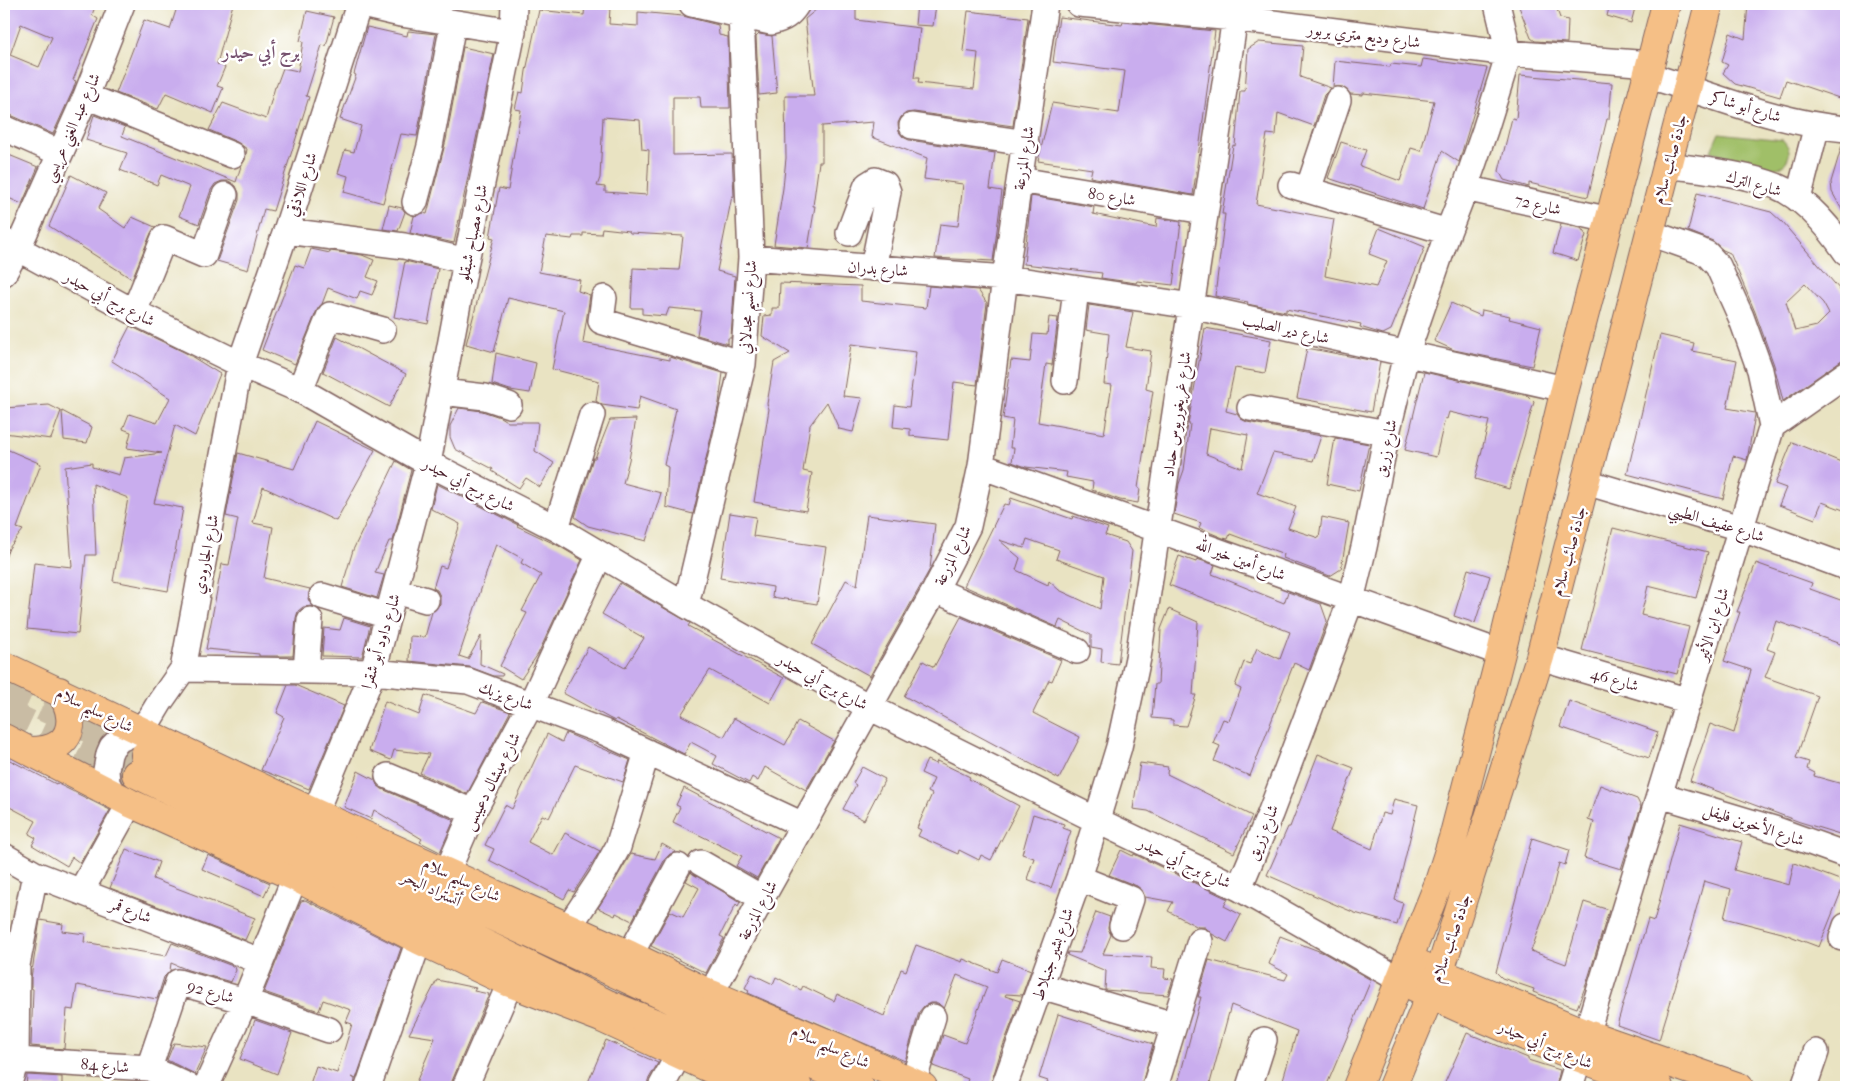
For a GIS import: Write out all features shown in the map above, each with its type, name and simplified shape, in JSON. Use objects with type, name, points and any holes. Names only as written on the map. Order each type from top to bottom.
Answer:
[{"type":"main road","name":"جادة صائب سلام","points":[[1357,1087],[1438,885],[1452,838],[1501,653],[1564,389],[1666,4]]},
{"type":"main road","name":"جادة صائب سلام","points":[[1392,1087],[1434,984],[1540,657],[1650,233],[1666,164],[1709,4]]},
{"type":"main road","name":"شارع سليم سلام","points":[[4,666],[59,691],[140,753],[315,813],[630,955],[711,994],[843,1050],[918,1085]]},
{"type":"main road","points":[[28,751],[53,747],[59,744],[66,736],[70,726],[70,711],[59,691]]},
{"type":"main road","points":[[4,738],[121,799],[295,877],[419,940],[510,983],[605,1011],[679,1054],[750,1087]]},
{"type":"main road","name":"أتستراد البحر","points":[[140,753],[605,1011],[711,1032]]},
{"type":"main road","name":"أتستراد البحر","points":[[140,753],[711,1032]]},
{"type":"main road","name":"شارع برج أبي حيدر","points":[[1404,970],[1583,1047],[1659,1087]]},
{"type":"main road","points":[[711,1032],[798,1087]]},
{"type":"main road","points":[[711,1032],[860,1087]]},
{"type":"main road","name":"شارع برج أبي حيدر","points":[[1583,1047],[1739,1087]]},
{"type":"street","name":"شارع عبد الغني عريسي","points":[[4,274],[11,245],[60,153],[86,96],[122,4]]},
{"type":"street","points":[[359,4],[403,9],[453,24],[512,32]]},
{"type":"street","name":"شارع اللاذقي","points":[[240,364],[286,231],[359,4]]},
{"type":"street","name":"شارع مصباح شبقلو","points":[[428,463],[466,260],[512,32],[514,4]]},
{"type":"street","points":[[692,4],[742,9],[771,22],[784,19],[797,4]]},
{"type":"street","name":"شارع المزرعة","points":[[711,994],[762,898],[935,590],[968,526],[981,466],[1005,278],[1045,4]]},
{"type":"street","name":"شارع وديع متري بربور","points":[[1079,4],[1235,11],[1509,53],[1649,70]]},
{"type":"street","points":[[1497,4],[1509,53]]},
{"type":"street","name":"شارع نسيم مجدلاني","points":[[686,605],[743,364],[751,258],[742,9]]},
{"type":"street","name":"شارع غريغوريوس حداد","points":[[1096,820],[1119,747],[1138,658],[1235,11]]},
{"type":"street","points":[[415,202],[430,146],[453,24]]},
{"type":"street","name":"شارع زريق","points":[[1239,888],[1270,814],[1350,600],[1364,547],[1387,433],[1406,355],[1465,188],[1509,53]]},
{"type":"street","name":"شارع أبو شاكر","points":[[1649,70],[1688,87],[1777,117],[1846,129]]},
{"type":"street","points":[[86,96],[232,155]]},
{"type":"street","points":[[1338,100],[1299,187],[1448,232]]},
{"type":"street","points":[[1798,199],[1817,125]]},
{"type":"street","points":[[912,126],[1026,143]]},
{"type":"street","points":[[4,128],[60,153]]},
{"type":"street","name":"شارع الترك","points":[[1666,164],[1755,180],[1778,187],[1809,208],[1846,252]]},
{"type":"street","points":[[849,233],[867,185],[875,180],[885,184],[888,192],[873,268]]},
{"type":"street","name":"شارع 80","points":[[1020,180],[1204,211]]},
{"type":"street","name":"شارع 72","points":[[1465,188],[1610,220]]},
{"type":"street","points":[[134,312],[164,238],[204,255],[225,195]]},
{"type":"street","points":[[286,231],[404,246],[466,260]]},
{"type":"street","name":"شارع ابن الأثير","points":[[1570,1087],[1772,426],[1760,370],[1741,317],[1718,266],[1707,254],[1650,233]]},
{"type":"street","name":"شارع برج أبي حيدر","points":[[11,245],[134,312],[240,364],[300,390],[428,463],[556,528],[686,605],[869,707],[1404,970]]},
{"type":"street","name":"شارع بدران","points":[[751,258],[1005,278]]},
{"type":"street","name":"شارع دير الصليب","points":[[1005,278],[1192,306],[1564,389]]},
{"type":"street","points":[[1065,381],[1076,289]]},
{"type":"street","points":[[604,298],[601,321],[743,364]]},
{"type":"street","points":[[300,390],[330,315],[383,330]]},
{"type":"street","name":"شارع الجارودي","points":[[140,753],[151,717],[183,668],[240,364]]},
{"type":"street","points":[[1772,426],[1846,374]]},
{"type":"street","points":[[442,392],[485,397],[509,404]]},
{"type":"street","points":[[1250,408],[1387,433]]},
{"type":"street","points":[[556,528],[592,414]]},
{"type":"street","name":"شارع داود أبو شقرا","points":[[315,813],[373,672],[428,463]]},
{"type":"street","name":"شارع أمين خير الله","points":[[981,466],[1159,528],[1350,600],[1501,653]]},
{"type":"street","name":"شارع عفيف الطيبي","points":[[1586,482],[1740,528],[1846,567]]},
{"type":"street","name":"شارع ميشال دعيبس","points":[[447,872],[473,812],[531,704],[600,554]]},
{"type":"street","points":[[935,590],[1077,651]]},
{"type":"street","points":[[395,591],[426,600]]},
{"type":"street","points":[[322,596],[388,616]]},
{"type":"street","points":[[306,670],[310,620]]},
{"type":"street","name":"شارع 46","points":[[1540,657],[1689,701]]},
{"type":"street","name":"شارع يزبك","points":[[183,668],[373,672],[468,681],[604,732],[803,825]]},
{"type":"street","points":[[81,891],[121,799],[107,782],[106,770],[109,754],[120,739],[140,753]]},
{"type":"street","points":[[568,928],[618,848],[647,752]]},
{"type":"street","points":[[388,776],[473,812]]},
{"type":"street","name":"شارع الأخوين فليفل","points":[[1660,795],[1774,829],[1846,855]]},
{"type":"street","name":"شارع بشير جنبلاط","points":[[1004,1087],[1079,878],[1096,820]]},
{"type":"street","name":"شارع قمر","points":[[4,856],[35,874],[260,961]]},
{"type":"street","points":[[630,955],[689,864],[762,898]]},
{"type":"street","points":[[8,1087],[16,1060],[17,965],[35,874]]},
{"type":"street","points":[[206,1087],[295,877]]},
{"type":"street","points":[[1079,878],[1131,899],[1122,926]]},
{"type":"street","points":[[368,1087],[419,940]]},
{"type":"street","points":[[1156,1087],[1200,941]]},
{"type":"street","name":"شارع 92","points":[[149,1068],[178,982],[244,1001],[329,1030]]},
{"type":"street","points":[[464,1087],[510,983]]},
{"type":"street","points":[[1041,986],[1174,1025]]},
{"type":"street","points":[[918,1085],[933,1017]]},
{"type":"street","points":[[1257,1085],[1264,1040]]},
{"type":"street","points":[[1804,1087],[1816,1052]]},
{"type":"street","points":[[661,1087],[679,1054]]},
{"type":"street","name":"شارع 84","points":[[16,1060],[149,1068],[190,1087]]},
{"type":"green space","points":[[1719,133],[1783,140],[1788,149],[1788,158],[1781,167],[1771,168],[1744,162],[1711,151]]},
{"type":"building","points":[[4,4],[96,4],[92,15],[98,19],[73,80],[76,81],[73,90],[53,134],[4,112]],"holes":[[[21,24],[52,37],[39,67],[10,55]]]},
{"type":"building","points":[[178,4],[233,4],[217,64],[225,67],[217,86],[223,88],[213,113],[166,93],[158,109],[116,93],[144,20],[170,29]]},
{"type":"building","points":[[428,4],[460,4],[457,8]]},
{"type":"building","points":[[585,4],[598,4],[610,8],[609,24],[638,26],[638,12],[683,16],[718,25],[719,35],[728,37],[730,108],[701,108],[700,97],[673,97],[673,155],[732,154],[734,197],[732,196],[717,271],[735,276],[731,338],[728,338],[728,344],[697,335],[701,311],[669,308],[666,316],[642,314],[642,308],[631,308],[633,268],[679,270],[683,236],[630,233],[629,231],[602,228],[601,234],[583,233],[583,236],[573,236],[572,239],[546,236],[539,272],[580,280],[578,291],[590,295],[583,343],[670,360],[670,357],[723,373],[719,403],[693,514],[666,507],[668,467],[664,465],[676,409],[640,396],[637,410],[602,405],[596,401],[599,381],[552,369],[564,311],[508,298],[494,352],[466,344],[494,238],[490,237],[499,188],[508,190],[521,110],[515,109],[519,92],[523,93],[539,10],[584,15]],"holes":[[[603,117],[640,120],[642,149],[649,150],[647,195],[605,192],[605,187],[597,186],[600,178]]]},
{"type":"building","points":[[823,4],[856,4],[856,20],[920,28],[914,78],[919,78],[918,83],[974,89],[978,53],[963,51],[968,11],[1028,18],[1013,126],[914,112],[906,113],[898,123],[899,132],[909,140],[995,153],[990,189],[1002,191],[993,261],[935,258],[940,224],[958,226],[963,184],[924,179],[927,158],[872,137],[874,122],[822,126],[822,162],[819,162],[813,206],[815,206],[808,248],[774,245],[786,158],[785,96],[814,96],[805,19]]},
{"type":"building","points":[[917,4],[936,5],[933,26],[915,25]]},
{"type":"building","points":[[1518,4],[1555,4],[1560,18],[1568,20],[1567,43],[1535,41],[1531,38]]},
{"type":"building","points":[[1610,4],[1636,4],[1631,23],[1607,16]]},
{"type":"building","points":[[1748,4],[1846,4],[1846,86],[1842,99],[1786,80],[1780,97],[1735,84],[1723,73],[1728,65],[1722,62],[1730,33],[1745,39]]},
{"type":"building","points":[[307,11],[334,17],[326,46],[322,45],[306,96],[309,97],[273,211],[264,209],[248,270],[217,261],[239,200],[236,186],[229,181],[215,184],[199,224],[179,216],[190,187],[161,175],[157,185],[120,170],[127,153],[86,140],[94,115],[125,127],[122,136],[236,182],[245,160],[247,149],[237,142],[209,130],[223,103],[266,119],[275,87],[283,68],[298,71],[303,42],[300,41]]},
{"type":"building","points":[[1059,17],[1122,25],[1123,22],[1215,31],[1193,195],[1090,177],[1092,169],[1038,161],[1052,103],[1119,113],[1125,71],[1053,62]]},
{"type":"building","points":[[367,27],[407,36],[408,31],[436,34],[417,136],[401,134],[383,203],[344,192],[348,176],[338,173],[345,150],[354,152],[361,126],[340,119],[356,75],[354,74]]},
{"type":"building","points":[[759,34],[772,36],[777,93],[759,95],[756,37]]},
{"type":"building","points":[[1259,42],[1303,46],[1300,77],[1331,88],[1324,95],[1314,126],[1278,113],[1276,135],[1267,134],[1256,204],[1334,219],[1325,276],[1376,287],[1387,261],[1369,254],[1379,228],[1425,247],[1391,330],[1383,334],[1360,327],[1361,324],[1286,309],[1286,312],[1215,296],[1225,214],[1222,214],[1233,145],[1235,146],[1240,91],[1245,91],[1248,49]]},
{"type":"building","points":[[463,47],[494,54],[454,243],[410,233],[414,216],[423,213],[427,214],[446,140]]},
{"type":"building","points":[[1423,59],[1487,68],[1459,162],[1442,151],[1423,209],[1328,178],[1341,142],[1366,150],[1360,166],[1400,181],[1411,148],[1421,151],[1434,101],[1363,93],[1363,95],[1350,94],[1343,87],[1333,87],[1335,61],[1390,67],[1391,64],[1421,67]]},
{"type":"building","points":[[1520,75],[1612,83],[1609,119],[1607,119],[1588,197],[1529,183],[1529,187],[1504,180],[1499,171],[1512,118],[1516,119]]},
{"type":"building","points":[[1842,145],[1846,145],[1846,217],[1832,192],[1831,182]]},
{"type":"building","points":[[4,153],[38,167],[22,204],[4,196]]},
{"type":"building","points":[[71,175],[106,193],[98,209],[125,228],[132,217],[155,227],[132,279],[49,226]]},
{"type":"building","points":[[1697,193],[1771,212],[1783,223],[1846,297],[1846,357],[1783,401],[1774,365],[1755,312],[1730,253],[1723,250],[1713,241],[1688,231]],"holes":[[[1805,284],[1823,303],[1829,314],[1817,326],[1795,331],[1786,302]]]},
{"type":"building","points":[[1031,196],[1094,207],[1093,214],[1156,227],[1157,218],[1181,222],[1173,285],[1137,281],[1136,283],[1101,278],[1102,273],[1024,264]]},
{"type":"building","points":[[389,205],[402,208],[405,212],[398,231],[383,229]]},
{"type":"building","points":[[1561,224],[1581,228],[1586,235],[1578,261],[1553,253]]},
{"type":"building","points":[[311,249],[330,253],[330,251],[362,255],[374,260],[367,277],[378,281],[372,295],[360,291],[357,299],[328,288],[295,364],[262,350],[295,265],[304,268]]},
{"type":"building","points":[[405,261],[438,269],[428,324],[394,317]]},
{"type":"building","points":[[780,283],[861,286],[861,301],[926,308],[929,286],[978,290],[987,303],[977,385],[954,382],[948,440],[910,436],[910,429],[893,427],[895,405],[909,407],[916,352],[851,344],[843,396],[862,398],[853,432],[839,429],[827,402],[810,425],[803,471],[812,473],[806,511],[754,502],[769,409],[767,404],[774,362],[790,353],[762,336],[764,316],[772,315],[772,308],[779,308]]},
{"type":"building","points":[[1451,303],[1481,316],[1482,310],[1510,316],[1509,319],[1541,327],[1532,366],[1454,350],[1434,341]]},
{"type":"building","points":[[1089,305],[1133,312],[1126,347],[1151,351],[1146,389],[1153,391],[1138,488],[1140,489],[1138,503],[1120,500],[1092,490],[1093,482],[1066,477],[1067,472],[1026,467],[1012,462],[1014,448],[1010,448],[1013,420],[1003,418],[1011,360],[1030,362],[1033,334],[1047,335],[1049,317],[1058,318],[1052,365],[1046,364],[1038,422],[1104,434],[1112,385],[1104,384],[1109,334],[1086,330]]},
{"type":"building","points":[[130,326],[186,353],[220,374],[195,436],[175,425],[154,503],[183,508],[168,591],[113,581],[128,498],[93,484],[96,555],[86,555],[78,634],[27,629],[34,563],[72,567],[65,467],[92,463],[92,467],[119,475],[124,458],[162,453],[127,448],[131,432],[123,429],[129,414],[157,423],[170,398],[112,361]]},
{"type":"building","points":[[1205,328],[1271,340],[1265,373],[1235,368],[1226,411],[1237,414],[1247,422],[1321,436],[1313,461],[1273,453],[1257,493],[1296,507],[1288,528],[1319,538],[1322,517],[1349,523],[1341,569],[1330,576],[1283,558],[1284,554],[1230,534],[1228,539],[1223,538],[1199,528],[1201,523],[1174,514],[1179,484],[1184,470],[1190,424],[1188,424]],"holes":[[[1210,428],[1248,435],[1242,468],[1206,454]]]},
{"type":"building","points":[[1660,335],[1694,343],[1692,351],[1737,360],[1727,408],[1755,413],[1755,415],[1747,460],[1733,456],[1723,499],[1627,474]]},
{"type":"building","points":[[337,337],[406,374],[389,407],[323,372]]},
{"type":"building","points":[[1307,348],[1380,362],[1371,412],[1297,398]]},
{"type":"building","points":[[496,353],[536,363],[530,393],[510,390],[492,384]]},
{"type":"building","points":[[1424,372],[1528,396],[1534,402],[1509,489],[1475,479],[1489,421],[1449,412],[1447,419],[1445,418],[1436,457],[1405,450]]},
{"type":"building","points":[[49,405],[61,411],[51,439],[4,433],[4,408]]},
{"type":"building","points":[[459,408],[482,411],[508,422],[538,422],[535,451],[554,463],[540,487],[526,478],[519,488],[492,471],[493,469],[455,449],[450,437],[450,426]]},
{"type":"building","points":[[62,411],[92,427],[87,443],[64,440]]},
{"type":"building","points":[[636,419],[623,483],[661,493],[646,541],[588,526],[575,517],[593,458],[595,458],[610,420]]},
{"type":"building","points":[[315,421],[375,450],[336,521],[263,487],[253,523],[273,527],[264,578],[310,589],[308,599],[312,606],[303,607],[298,611],[296,618],[293,656],[259,656],[259,654],[206,649],[222,564],[229,565],[238,519],[226,516],[238,453],[294,469]]},
{"type":"building","points":[[1335,438],[1369,444],[1359,491],[1327,484]]},
{"type":"building","points":[[1792,442],[1846,464],[1846,511],[1822,502],[1815,519],[1779,505],[1786,488],[1775,484]]},
{"type":"building","points":[[4,448],[41,464],[17,528],[23,530],[9,548],[5,558]]},
{"type":"building","points":[[396,461],[411,470],[393,541],[389,541],[375,573],[384,575],[377,598],[342,587],[353,550]]},
{"type":"building","points":[[437,484],[559,546],[582,560],[538,654],[521,679],[500,666],[527,613],[522,611],[541,575],[521,563],[523,559],[496,544],[459,656],[468,659],[481,636],[480,664],[503,674],[502,676],[494,676],[470,667],[409,661],[410,636],[425,637],[432,612],[440,604],[440,596],[437,590],[433,588],[440,566],[446,568],[460,524],[431,509]]},
{"type":"building","points":[[1011,498],[1072,519],[1073,516],[1108,528],[1105,535],[1126,542],[1132,551],[1118,664],[1101,662],[1102,649],[1091,647],[1091,635],[1060,620],[1057,627],[964,586],[1004,504],[1009,505]],"holes":[[[1027,539],[1059,550],[1056,559],[1104,576],[1100,609],[1059,590],[1049,581],[1048,585],[1016,570],[1020,558],[999,540],[1024,548]]]},
{"type":"building","points":[[730,513],[756,517],[753,536],[826,547],[817,604],[772,597],[773,587],[720,578]]},
{"type":"building","points":[[867,515],[935,524],[930,569],[870,676],[812,644],[846,580],[857,586]]},
{"type":"building","points":[[1613,528],[1708,552],[1696,598],[1648,586],[1641,615],[1689,627],[1677,674],[1582,650]]},
{"type":"building","points":[[1179,556],[1196,562],[1197,559],[1215,565],[1212,574],[1284,603],[1288,592],[1321,604],[1327,621],[1309,670],[1294,663],[1250,776],[1214,761],[1220,746],[1213,743],[1223,719],[1229,721],[1241,689],[1235,686],[1244,662],[1250,664],[1257,648],[1280,659],[1290,632],[1169,585]]},
{"type":"building","points":[[1756,563],[1812,583],[1810,589],[1846,602],[1846,646],[1776,621],[1767,649],[1775,652],[1765,677],[1818,696],[1796,758],[1809,762],[1807,769],[1815,773],[1814,776],[1846,785],[1846,836],[1800,822],[1690,781],[1710,724],[1734,733],[1751,670],[1724,661],[1740,612],[1737,612]]},
{"type":"building","points":[[1468,569],[1490,576],[1475,623],[1454,616]]},
{"type":"building","points":[[620,583],[690,623],[688,626],[784,678],[770,703],[710,670],[681,715],[724,737],[734,718],[785,745],[798,721],[834,741],[806,790],[765,767],[758,781],[752,777],[749,783],[713,764],[717,756],[691,742],[684,754],[616,719],[615,721],[609,718],[563,693],[588,647],[625,668],[644,638],[602,614]]},
{"type":"building","points":[[1169,609],[1198,622],[1193,695],[1196,695],[1186,726],[1173,725],[1173,720],[1152,718],[1155,684],[1158,684],[1161,629]]},
{"type":"building","points":[[961,617],[1061,660],[1052,681],[1049,680],[1033,713],[1080,737],[1059,779],[904,696],[923,661],[934,667]]},
{"type":"building","points":[[344,618],[370,626],[362,657],[322,656],[324,628],[340,630]]},
{"type":"building","points":[[288,685],[295,685],[344,706],[309,789],[261,770],[284,717],[277,713]]},
{"type":"building","points":[[425,695],[476,713],[482,702],[510,712],[467,794],[420,773],[429,754],[394,750],[391,760],[369,751],[385,701],[419,715]]},
{"type":"building","points":[[1569,701],[1658,732],[1649,758],[1560,727]]},
{"type":"building","points":[[566,733],[630,760],[623,782],[575,765],[549,818],[542,815],[528,842],[553,855],[565,833],[600,851],[574,892],[569,890],[564,899],[489,860],[494,849],[485,845],[505,805],[512,809],[547,734],[562,742]]},
{"type":"building","points":[[1318,754],[1354,768],[1330,831],[1372,849],[1382,813],[1390,815],[1394,799],[1418,805],[1395,900],[1403,903],[1397,925],[1355,913],[1267,875],[1288,827],[1290,827]]},
{"type":"building","points":[[4,757],[110,810],[80,863],[72,857],[67,866],[32,845],[36,838],[29,834],[36,821],[4,804]]},
{"type":"building","points":[[927,760],[936,764],[937,761],[970,777],[969,779],[1019,806],[991,860],[981,855],[979,860],[959,850],[958,854],[918,836],[921,830],[917,828],[932,794],[928,792],[934,779],[921,773]]},
{"type":"building","points":[[1140,763],[1168,767],[1167,774],[1252,816],[1234,853],[1148,811],[1133,809]]},
{"type":"building","points":[[862,767],[885,779],[864,820],[843,809],[856,785],[853,783]]},
{"type":"building","points":[[358,771],[375,780],[382,789],[454,820],[440,852],[420,842],[422,839],[374,810],[371,819],[344,807]]},
{"type":"building","points":[[1600,785],[1637,799],[1641,807],[1621,869],[1584,858],[1594,822],[1588,820]]},
{"type":"building","points":[[684,788],[779,838],[757,878],[736,866],[742,856],[673,822],[680,807],[676,805]]},
{"type":"building","points":[[1033,814],[1064,824],[1063,828],[1071,831],[1051,888],[1027,879],[1034,858],[1022,854]]},
{"type":"building","points":[[1680,823],[1742,842],[1734,870],[1789,885],[1794,863],[1845,882],[1819,947],[1782,933],[1724,918],[1731,889],[1704,881],[1690,931],[1692,932],[1659,1040],[1617,1025],[1648,919],[1654,921]]},
{"type":"building","points":[[1532,838],[1569,850],[1565,865],[1559,863],[1550,899],[1531,951],[1566,964],[1584,902],[1609,910],[1577,1008],[1533,992],[1534,989],[1502,978],[1496,972]]},
{"type":"building","points":[[662,844],[676,852],[670,854],[665,859],[632,921],[616,913],[615,916],[598,908],[631,854],[655,859]]},
{"type":"building","points":[[126,849],[159,862],[153,879],[255,918],[245,940],[110,888]]},
{"type":"building","points":[[1121,850],[1133,856],[1134,854],[1228,899],[1224,906],[1241,915],[1227,942],[1212,934],[1205,927],[1198,927],[1168,911],[1173,902],[1145,897],[1142,890],[1137,886],[1109,875]]},
{"type":"building","points":[[208,855],[270,883],[264,896],[202,869]]},
{"type":"building","points":[[691,872],[740,902],[738,906],[736,904],[720,936],[724,938],[706,973],[651,946],[670,911],[683,917],[699,888],[686,881]]},
{"type":"building","points":[[305,900],[401,948],[356,1079],[352,1077],[355,1079],[354,1087],[309,1087],[316,1066],[337,1073],[352,1024],[346,1022],[351,1010],[323,1000],[319,1011],[264,992],[301,901]]},
{"type":"building","points":[[1096,912],[1110,917],[1108,928],[1111,935],[1103,954],[1152,957],[1151,968],[1165,969],[1164,978],[1173,979],[1168,995],[1105,990],[1106,971],[1067,955],[1068,952],[1080,953]]},
{"type":"building","points":[[40,920],[63,924],[62,931],[85,934],[84,942],[166,956],[172,943],[235,967],[236,970],[231,982],[188,970],[171,963],[170,971],[164,977],[157,999],[77,985],[73,1010],[67,1009],[64,1049],[31,1046],[33,989],[31,988],[31,978]]},
{"type":"building","points":[[1280,936],[1324,953],[1371,980],[1326,1087],[1296,1087],[1282,1083],[1297,1031],[1231,1005],[1209,1087],[1170,1087],[1172,1082],[1178,1083],[1201,997],[1198,997],[1209,960],[1285,980],[1288,974],[1269,964]]},
{"type":"building","points":[[916,945],[962,962],[963,959],[997,972],[1002,959],[1031,970],[1022,995],[1006,994],[1005,996],[1020,1001],[990,1087],[965,1087],[968,1079],[933,1066],[943,1035],[965,1043],[987,987],[957,975],[944,1009],[938,1003],[930,1003],[919,1012],[905,1061],[748,993],[749,990],[745,988],[752,974],[773,984],[776,977],[801,990],[803,986],[834,1001],[837,994],[884,1016],[901,969],[906,971]]},
{"type":"building","points":[[437,980],[476,988],[474,991],[489,994],[451,1087],[414,1087],[435,1038],[409,1034]]},
{"type":"building","points":[[1058,1014],[1153,1044],[1141,1087],[1045,1087],[1048,1081],[1039,1078]]},
{"type":"building","points":[[255,1020],[292,1033],[277,1074],[240,1059]]},
{"type":"building","points":[[1467,1033],[1528,1058],[1528,1060],[1560,1070],[1556,1087],[1443,1087]]},
{"type":"building","points":[[606,1040],[658,1063],[648,1080],[647,1087],[586,1087]]},
{"type":"building","points":[[174,1043],[207,1047],[195,1074],[167,1060]]},
{"type":"building","points":[[27,1075],[62,1077],[62,1087],[26,1087]]},
{"type":"tunnel","points":[[4,689],[145,755]]},
{"type":"tunnel","points":[[4,712],[136,774]]},
{"type":"district","name":"برج أبي حيدر","points":[[261,52]]}]
